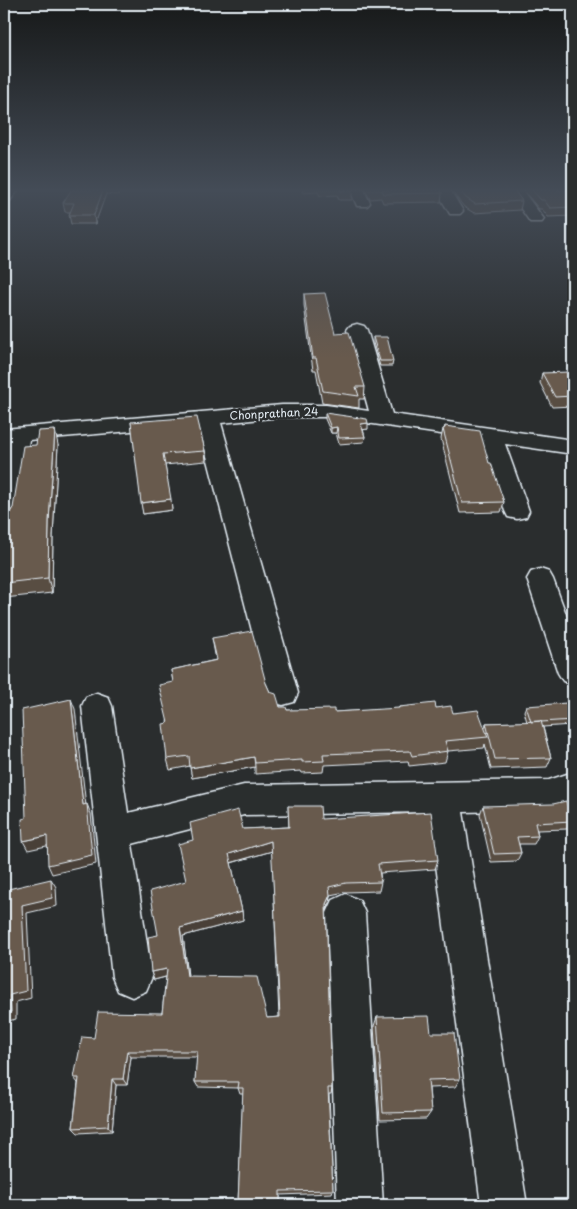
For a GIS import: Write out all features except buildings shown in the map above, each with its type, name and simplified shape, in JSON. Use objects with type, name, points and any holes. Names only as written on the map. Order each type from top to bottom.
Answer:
[{"type":"street","points":[[358,330],[382,418]]},
{"type":"street","name":"Chonprathan 24","points":[[11,436],[208,417],[282,411],[326,410],[573,447]]},
{"type":"street","points":[[208,417],[283,692]]},
{"type":"street","points":[[490,434],[517,511]]},
{"type":"street","points":[[4,522],[11,436]]},
{"type":"street","points":[[540,579],[573,673]]},
{"type":"street","points":[[97,706],[132,977]]},
{"type":"street","points":[[113,833],[244,800],[549,795],[571,790],[573,787]]},
{"type":"street","points":[[444,798],[504,1205]]},
{"type":"street","points":[[346,913],[360,1205]]}]
